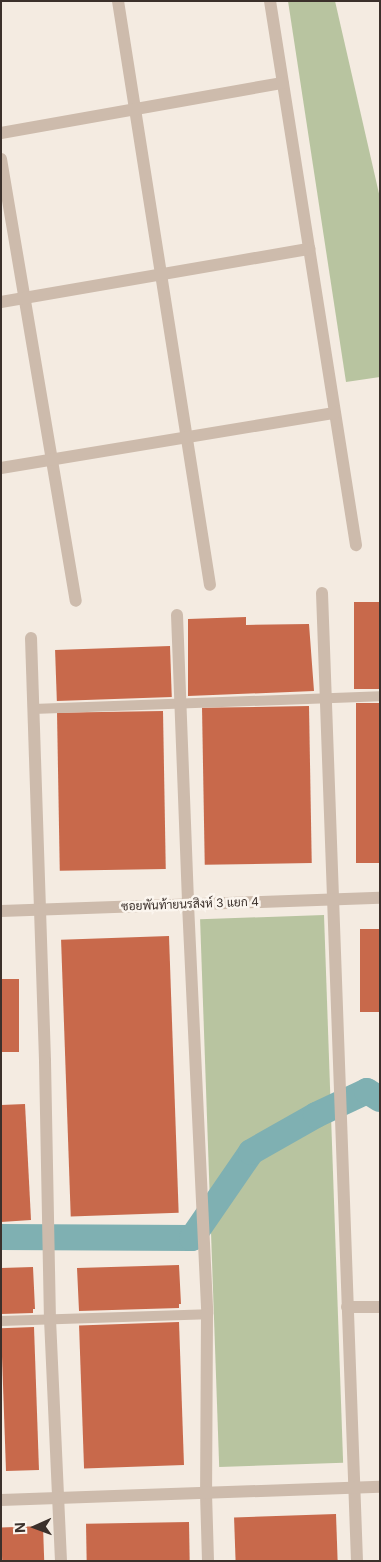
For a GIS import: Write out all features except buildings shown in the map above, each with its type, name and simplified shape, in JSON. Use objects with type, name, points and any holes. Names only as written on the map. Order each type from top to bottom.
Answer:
[{"type":"street","points":[[118,1],[210,585]]},
{"type":"street","points":[[270,1],[356,545]]},
{"type":"street","points":[[1,133],[283,84]]},
{"type":"street","points":[[1,159],[76,601]]},
{"type":"street","points":[[1,302],[309,249]]},
{"type":"street","points":[[1,468],[335,413]]},
{"type":"street","points":[[322,593],[356,1561]]},
{"type":"street","points":[[178,615],[188,904],[207,1314],[206,1493],[208,1561]]},
{"type":"street","points":[[31,638],[50,1319],[61,1561]]},
{"type":"street","name":"ซอยพันท้ายนรสิงห์ 3 แยก 4","points":[[1,911],[380,898]]},
{"type":"street","points":[[348,1307],[380,1306]]},
{"type":"street","points":[[1,1500],[380,1487]]},
{"type":"lane","points":[[33,709],[380,696]]},
{"type":"lane","points":[[1,1320],[207,1314]]},
{"type":"green space","points":[[288,1],[335,1],[380,198],[380,377],[346,382]]},
{"type":"green space","points":[[324,915],[343,1463],[219,1467],[200,919]]},
{"type":"waterway","points":[[1,1237],[192,1238],[251,1152],[316,1115],[367,1091],[380,1099]]}]
